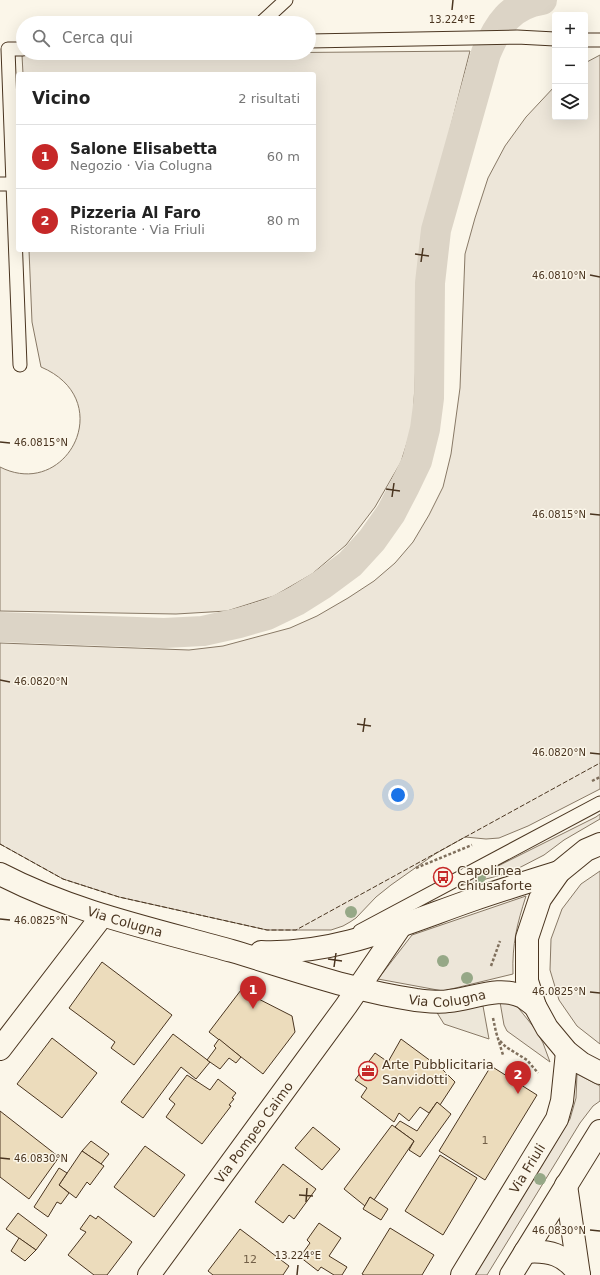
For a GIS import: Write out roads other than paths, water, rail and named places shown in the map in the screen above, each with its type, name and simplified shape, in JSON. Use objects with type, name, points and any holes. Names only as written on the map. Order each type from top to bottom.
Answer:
[{"type":"street","points":[[600,844],[586,850],[559,872],[540,899],[527,938],[527,981],[535,1006],[547,1028],[567,1052],[581,1063],[600,1073]]},
{"type":"street","name":"Via Colugna","points":[[232,951],[288,953],[331,946],[400,927],[473,900],[559,872]]},
{"type":"street","name":"Via Colugna","points":[[0,874],[17,883],[102,916],[232,951],[357,989],[434,1002],[449,1001],[488,993],[506,992],[522,997],[535,1006]]},
{"type":"street","points":[[0,1049],[102,916]]},
{"type":"street","points":[[357,989],[400,927]]},
{"type":"street","name":"Via Pompeo Caimo","points":[[150,1275],[357,989]]},
{"type":"street","name":"Via Friuli","points":[[462,1275],[557,1119],[562,1101],[567,1052]]},
{"type":"street","points":[[511,1275],[600,1131]]},
{"type":"street","points":[[566,1185],[579,1275]]},
{"type":"street","points":[[525,1252],[549,1252],[559,1256],[570,1264],[579,1275]]},
{"type":"lane","points":[[269,16],[286,0]]},
{"type":"lane","points":[[316,41],[517,37],[552,39]]},
{"type":"lane","points":[[588,40],[600,40]]},
{"type":"lane","points":[[16,49],[8,49],[20,365]]},
{"type":"lane","points":[[0,184],[13,184]]},
{"type":"lane","points":[[331,946],[600,803]]},
{"type":"waterway","points":[[0,627],[164,633],[203,631],[239,623],[267,615],[296,601],[323,584],[350,564],[372,540],[391,513],[417,461],[425,429],[429,398],[430,283],[436,230],[486,53],[495,34],[506,18],[521,6],[542,0]]},
{"type":"place","name":"Capolinea Chiusaforte","points":[[443,877]]},
{"type":"place","name":"Salone Elisabetta","points":[[253,1009]]},
{"type":"place","name":"Arte Pubblicitaria Sanvidotti","points":[[368,1071]]},
{"type":"place","name":"Pizzeria Al Faro","points":[[518,1094]]}]
